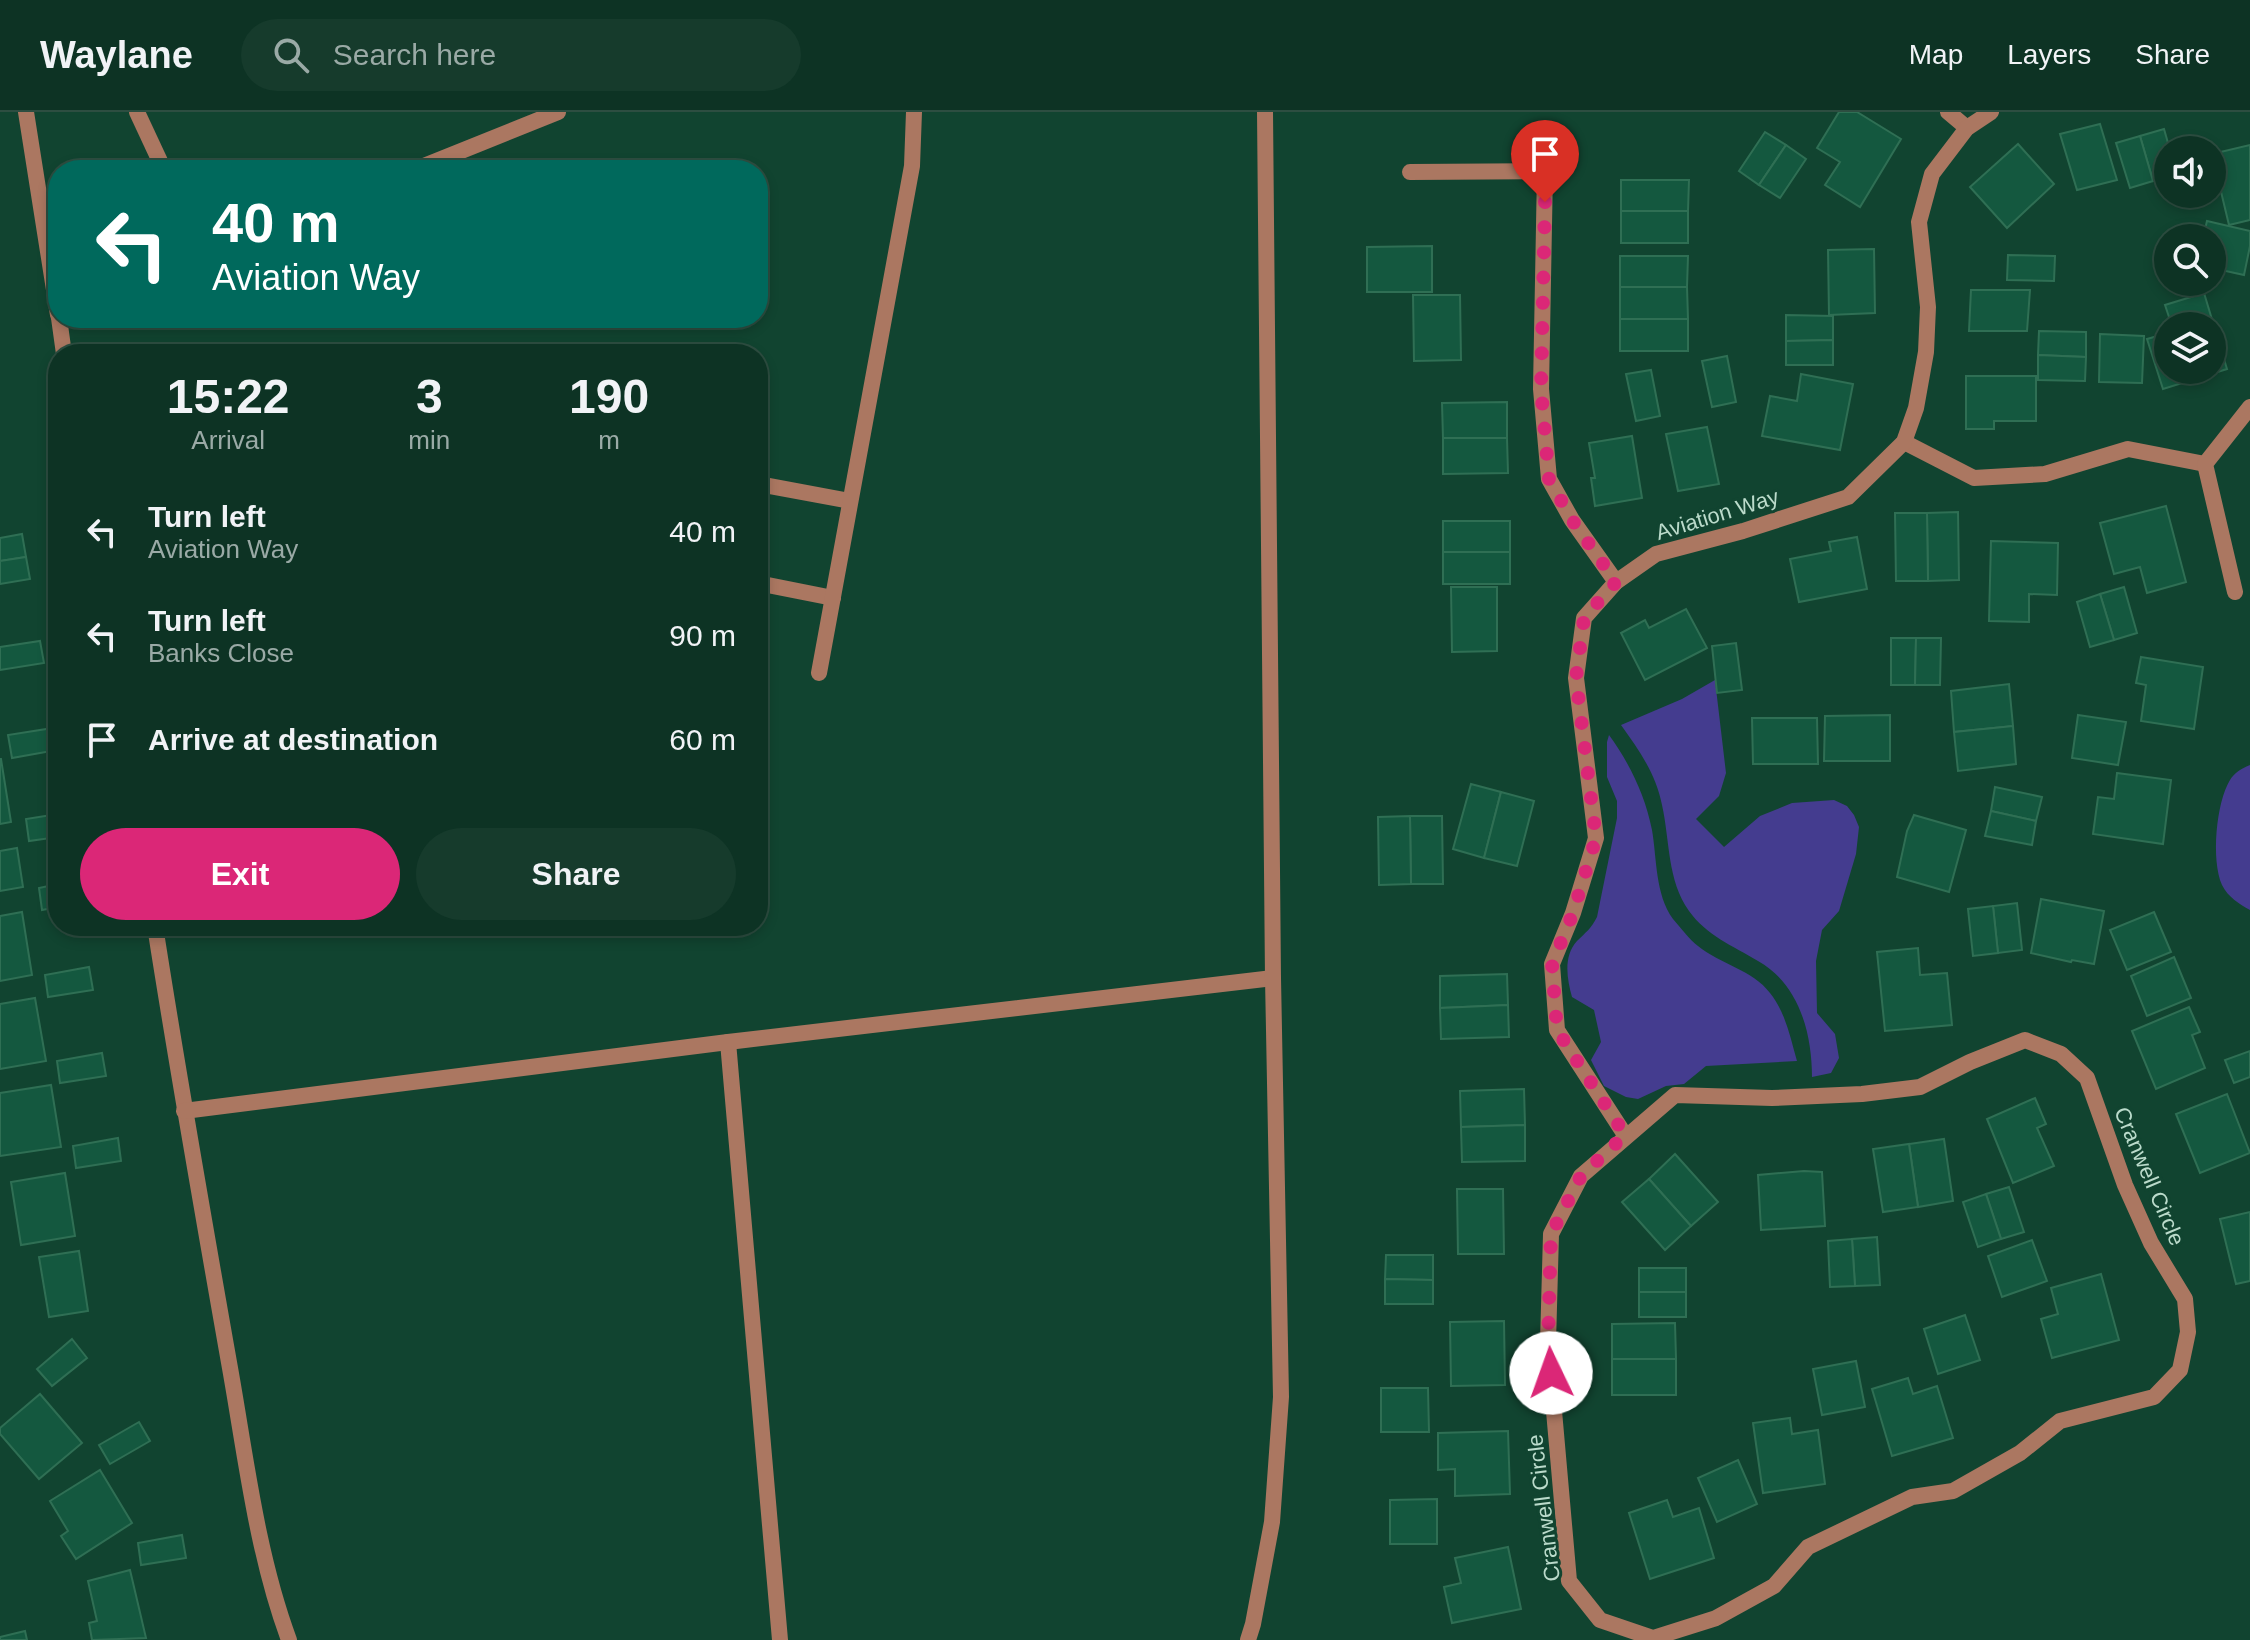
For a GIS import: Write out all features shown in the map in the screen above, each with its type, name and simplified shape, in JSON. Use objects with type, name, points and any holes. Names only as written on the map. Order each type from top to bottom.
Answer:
[{"type":"street","points":[[26,112],[48,252]]},
{"type":"street","points":[[137,112],[159,160]]},
{"type":"street","points":[[439,160],[558,112]]},
{"type":"street","points":[[819,673],[912,166],[914,112]]},
{"type":"street","points":[[1248,1640],[1272,1522],[1281,1397],[1273,978],[1265,112]]},
{"type":"street","points":[[1948,112],[1967,128]]},
{"type":"street","name":"Aviation Way","points":[[1625,1135],[1557,1030],[1552,964],[1573,913],[1596,838],[1576,678],[1584,618],[1616,582],[1656,554],[1743,531],[1848,497],[1878,471],[1904,442],[1916,408],[1926,352],[1928,307],[1919,222],[1932,174],[1967,128],[1991,112]]},
{"type":"street","points":[[1410,172],[1545,171],[1541,389],[1549,479],[1572,520],[1616,582]]},
{"type":"street","points":[[2205,464],[2250,407]]},
{"type":"street","points":[[1904,442],[1974,478],[2045,474],[2128,449],[2205,464]]},
{"type":"street","points":[[2205,464],[2235,592]]},
{"type":"street","points":[[768,486],[850,501]]},
{"type":"street","points":[[768,585],[833,598]]},
{"type":"street","points":[[157,936],[184,1111],[255,1509],[281,1619],[289,1640]]},
{"type":"street","points":[[184,1111],[728,1042],[1273,978]]},
{"type":"street","name":"Cranwell Circle","points":[[2025,1040],[2061,1054],[2087,1078],[2125,1185],[2151,1243],[2185,1299],[2188,1332],[2180,1370],[2154,1397],[2060,1421],[2020,1453],[1953,1491],[1912,1497],[1808,1547],[1774,1586],[1716,1618],[1653,1638],[1600,1620],[1569,1581],[1548,1343],[1551,1234],[1581,1176],[1625,1135],[1675,1095],[1772,1098],[1862,1094],[1920,1087],[2025,1040]]},
{"type":"street","points":[[728,1042],[780,1640]]},
{"type":"shaded area","points":[[1715,680],[1726,773],[1719,796],[1696,819],[1724,847],[1760,816],[1792,803],[1834,800],[1847,806],[1859,827],[1856,854],[1839,911],[1822,930],[1816,961],[1817,1013],[1835,1034],[1839,1058],[1831,1073],[1812,1077],[1806,1027],[1784,983],[1758,961],[1712,933],[1689,911],[1673,873],[1656,783],[1621,725],[1682,699]]},
{"type":"shaded area","points":[[1609,735],[1624,757],[1645,804],[1660,888],[1667,909],[1698,946],[1755,978],[1770,993],[1784,1017],[1797,1061],[1706,1066],[1684,1084],[1666,1086],[1638,1099],[1626,1097],[1604,1086],[1591,1060],[1601,1042],[1594,1010],[1572,997],[1567,968],[1573,947],[1597,917],[1617,818],[1617,801],[1607,777]]},
{"type":"shaded area","points":[[2250,765],[2250,910],[2231,897],[2222,885],[2216,847],[2218,817],[2225,790],[2234,775]]},
{"type":"building","points":[[1839,112],[1857,112],[1901,139],[1860,207],[1825,185],[1840,162],[1817,148]]},
{"type":"building","points":[[2100,124],[2117,180],[2077,190],[2060,134]]},
{"type":"building","points":[[2164,129],[2166,136],[2154,136],[2154,181],[2153,181],[2140,136]]},
{"type":"building","points":[[1765,132],[1786,145],[1759,185],[1739,171]]},
{"type":"building","points":[[2140,136],[2153,181],[2130,188],[2116,143]]},
{"type":"building","points":[[2018,144],[2054,184],[2007,228],[1970,187]]},
{"type":"building","points":[[1786,145],[1806,159],[1780,198],[1759,185]]},
{"type":"building","points":[[2250,145],[2250,220],[2229,225],[2225,208],[2226,151]]},
{"type":"building","points":[[1621,180],[1689,180],[1688,211],[1621,211]]},
{"type":"building","points":[[1621,211],[1688,211],[1688,243],[1621,243]]},
{"type":"building","points":[[2226,225],[2250,231],[2244,275],[2226,271]]},
{"type":"building","points":[[1432,246],[1432,292],[1367,292],[1367,247]]},
{"type":"building","points":[[1874,249],[1875,313],[1829,315],[1828,250]]},
{"type":"building","points":[[2008,255],[2055,256],[2054,281],[2007,280]]},
{"type":"building","points":[[1620,256],[1688,256],[1687,287],[1620,287]]},
{"type":"building","points":[[1620,287],[1687,287],[1688,319],[1620,319]]},
{"type":"building","points":[[1971,290],[2030,290],[2027,331],[1969,331]]},
{"type":"building","points":[[1413,295],[1460,295],[1461,360],[1414,361]]},
{"type":"building","points":[[2205,296],[2210,312],[2167,312],[2165,305]]},
{"type":"building","points":[[1786,315],[1833,316],[1833,340],[1786,341]]},
{"type":"building","points":[[1620,319],[1688,319],[1688,351],[1620,351]]},
{"type":"building","points":[[2039,331],[2086,332],[2086,357],[2038,355]]},
{"type":"building","points":[[2100,334],[2144,336],[2142,383],[2099,382]]},
{"type":"building","points":[[2154,337],[2154,361],[2147,339]]},
{"type":"building","points":[[1833,340],[1833,365],[1786,365],[1786,341]]},
{"type":"building","points":[[2038,355],[2086,357],[2085,381],[2038,380]]},
{"type":"building","points":[[1727,356],[1736,402],[1712,407],[1702,361]]},
{"type":"building","points":[[1651,370],[1660,416],[1636,421],[1626,374]]},
{"type":"building","points":[[1801,374],[1853,384],[1840,450],[1762,436],[1770,396],[1797,401]]},
{"type":"building","points":[[1966,376],[2036,376],[2036,421],[1994,421],[1994,429],[1966,429]]},
{"type":"building","points":[[2161,384],[2179,384],[2163,389]]},
{"type":"building","points":[[1507,402],[1507,438],[1443,438],[1442,403]]},
{"type":"building","points":[[1707,427],[1719,484],[1678,491],[1666,434]]},
{"type":"building","points":[[1632,436],[1642,498],[1595,506],[1591,478],[1595,478],[1589,443]]},
{"type":"building","points":[[1443,438],[1507,438],[1508,473],[1443,474]]},
{"type":"building","points":[[2166,506],[2186,582],[2147,593],[2140,567],[2114,574],[2100,523]]},
{"type":"building","points":[[1958,512],[1959,580],[1928,581],[1927,513]]},
{"type":"building","points":[[1895,513],[1927,513],[1928,581],[1896,581]]},
{"type":"building","points":[[1443,521],[1510,521],[1510,552],[1443,552]]},
{"type":"building","points":[[22,534],[26,557],[0,561],[0,538]]},
{"type":"building","points":[[1857,537],[1867,589],[1799,602],[1790,559],[1831,551],[1829,542]]},
{"type":"building","points":[[1991,541],[2058,543],[2057,595],[2029,594],[2029,622],[1989,621]]},
{"type":"building","points":[[1443,552],[1510,552],[1510,584],[1443,584]]},
{"type":"building","points":[[26,557],[30,579],[0,584],[0,561]]},
{"type":"building","points":[[1451,587],[1497,587],[1497,651],[1452,652]]},
{"type":"building","points":[[2124,587],[2137,633],[2114,640],[2100,594]]},
{"type":"building","points":[[2100,594],[2114,640],[2090,647],[2077,602]]},
{"type":"building","points":[[1686,609],[1707,648],[1645,680],[1621,633],[1645,620],[1649,628]]},
{"type":"building","points":[[1891,638],[1916,638],[1915,685],[1891,685]]},
{"type":"building","points":[[1916,638],[1941,638],[1940,685],[1915,685]]},
{"type":"building","points":[[40,641],[44,663],[0,670],[0,647]]},
{"type":"building","points":[[1736,643],[1742,690],[1717,693],[1712,646]]},
{"type":"building","points":[[2141,657],[2203,667],[2194,729],[2141,721],[2146,685],[2136,683]]},
{"type":"building","points":[[2009,684],[2013,726],[1954,732],[1951,691]]},
{"type":"building","points":[[1890,715],[1890,761],[1824,761],[1825,716]]},
{"type":"building","points":[[2078,715],[2126,722],[2118,765],[2072,758]]},
{"type":"building","points":[[1752,718],[1817,718],[1818,764],[1753,764]]},
{"type":"building","points":[[2013,726],[2016,764],[1958,771],[1954,732]]},
{"type":"building","points":[[48,729],[48,752],[12,758],[8,735]]},
{"type":"building","points":[[0,759],[11,822],[0,824]]},
{"type":"building","points":[[2117,773],[2171,780],[2163,844],[2093,834],[2098,797],[2114,799]]},
{"type":"building","points":[[1471,784],[1501,792],[1484,858],[1453,849]]},
{"type":"building","points":[[1995,787],[2042,797],[2036,821],[1991,811]]},
{"type":"building","points":[[1501,792],[1534,801],[1517,866],[1484,858]]},
{"type":"building","points":[[1991,811],[2036,821],[2032,845],[1985,836]]},
{"type":"building","points":[[1914,815],[1966,830],[1949,892],[1897,877],[1907,831]]},
{"type":"building","points":[[48,816],[48,838],[29,841],[26,819]]},
{"type":"building","points":[[1410,816],[1442,816],[1443,884],[1411,884]]},
{"type":"building","points":[[1410,816],[1411,884],[1379,885],[1378,817]]},
{"type":"building","points":[[17,848],[23,887],[0,891],[0,851]]},
{"type":"building","points":[[48,886],[48,909],[42,910],[39,888]]},
{"type":"building","points":[[2041,899],[2104,911],[2094,964],[2031,953]]},
{"type":"building","points":[[2017,903],[2022,950],[1998,953],[1993,906]]},
{"type":"building","points":[[1993,906],[1998,953],[1973,956],[1968,909]]},
{"type":"building","points":[[22,912],[32,975],[0,981],[0,916]]},
{"type":"building","points":[[2154,912],[2171,952],[2127,970],[2110,930]]},
{"type":"building","points":[[1918,948],[1920,975],[1947,973],[1952,1025],[1885,1031],[1877,952]]},
{"type":"building","points":[[2174,957],[2191,998],[2147,1016],[2131,976]]},
{"type":"building","points":[[89,967],[93,990],[48,997],[45,975]]},
{"type":"building","points":[[1507,974],[1508,1005],[1440,1008],[1440,976]]},
{"type":"building","points":[[35,998],[46,1061],[0,1069],[0,1004]]},
{"type":"building","points":[[1508,1005],[1509,1037],[1441,1039],[1440,1008]]},
{"type":"building","points":[[2189,1007],[2200,1032],[2192,1035],[2205,1068],[2156,1089],[2132,1031]]},
{"type":"building","points":[[2250,1051],[2250,1077],[2234,1083],[2225,1060]]},
{"type":"building","points":[[102,1053],[106,1076],[60,1083],[57,1061]]},
{"type":"building","points":[[51,1085],[61,1147],[0,1156],[0,1093]]},
{"type":"building","points":[[1524,1089],[1525,1125],[1461,1127],[1460,1091]]},
{"type":"building","points":[[2227,1094],[2250,1153],[2200,1173],[2176,1114]]},
{"type":"building","points":[[2035,1098],[2046,1124],[2037,1128],[2054,1166],[2013,1183],[1987,1119]]},
{"type":"building","points":[[1525,1125],[1525,1161],[1462,1162],[1461,1127]]},
{"type":"building","points":[[118,1138],[121,1161],[76,1168],[73,1146]]},
{"type":"building","points":[[1944,1139],[1953,1201],[1918,1207],[1909,1144]]},
{"type":"building","points":[[1909,1144],[1918,1207],[1883,1212],[1873,1149]]},
{"type":"building","points":[[1675,1154],[1718,1202],[1691,1226],[1649,1179]]},
{"type":"building","points":[[1822,1172],[1825,1226],[1761,1230],[1758,1175]]},
{"type":"building","points":[[65,1173],[75,1236],[21,1245],[11,1182]]},
{"type":"building","points":[[1649,1179],[1691,1226],[1665,1250],[1622,1202]]},
{"type":"building","points":[[2009,1187],[2024,1232],[2001,1239],[1986,1194]]},
{"type":"building","points":[[1457,1189],[1503,1189],[1504,1254],[1458,1254]]},
{"type":"building","points":[[1986,1194],[2001,1239],[1978,1247],[1963,1202]]},
{"type":"building","points":[[2250,1212],[2250,1281],[2236,1284],[2220,1219]]},
{"type":"building","points":[[1877,1237],[1880,1285],[1855,1286],[1852,1239]]},
{"type":"building","points":[[1852,1239],[1855,1286],[1830,1287],[1828,1241]]},
{"type":"building","points":[[2032,1240],[2047,1281],[2002,1297],[1988,1256]]},
{"type":"building","points":[[79,1251],[88,1311],[49,1317],[39,1257]]},
{"type":"building","points":[[1386,1255],[1433,1255],[1433,1280],[1385,1279]]},
{"type":"building","points":[[1639,1268],[1686,1268],[1686,1292],[1639,1292]]},
{"type":"building","points":[[2101,1274],[2119,1340],[2052,1358],[2041,1319],[2058,1314],[2051,1288]]},
{"type":"building","points":[[1385,1279],[1433,1280],[1433,1304],[1385,1304]]},
{"type":"building","points":[[1639,1292],[1686,1292],[1686,1317],[1639,1317]]},
{"type":"building","points":[[1965,1315],[1980,1360],[1938,1374],[1924,1329]]},
{"type":"building","points":[[1504,1321],[1505,1385],[1451,1386],[1450,1322]]},
{"type":"building","points":[[1675,1323],[1676,1359],[1612,1359],[1612,1324]]},
{"type":"building","points":[[72,1339],[87,1358],[52,1386],[37,1369]]},
{"type":"building","points":[[1612,1359],[1676,1359],[1676,1395],[1612,1395]]},
{"type":"building","points":[[1856,1361],[1865,1407],[1822,1415],[1813,1369]]},
{"type":"building","points":[[1908,1378],[1913,1394],[1937,1386],[1953,1438],[1892,1456],[1872,1389]]},
{"type":"building","points":[[1381,1388],[1428,1388],[1429,1432],[1381,1432]]},
{"type":"building","points":[[40,1394],[82,1443],[39,1479],[0,1434],[0,1428]]},
{"type":"building","points":[[1790,1418],[1792,1434],[1818,1430],[1825,1484],[1763,1493],[1753,1423]]},
{"type":"building","points":[[139,1422],[150,1441],[110,1464],[99,1445]]},
{"type":"building","points":[[1508,1431],[1510,1494],[1455,1496],[1455,1469],[1438,1470],[1438,1433]]},
{"type":"building","points":[[1738,1460],[1757,1504],[1717,1522],[1698,1478]]},
{"type":"building","points":[[100,1470],[132,1523],[76,1559],[61,1536],[68,1531],[50,1501]]},
{"type":"building","points":[[1437,1499],[1437,1544],[1390,1544],[1390,1500]]},
{"type":"building","points":[[1667,1500],[1673,1517],[1699,1508],[1714,1558],[1650,1579],[1629,1513]]},
{"type":"building","points":[[182,1535],[186,1558],[141,1565],[138,1543]]},
{"type":"building","points":[[1508,1547],[1521,1609],[1452,1623],[1444,1587],[1461,1583],[1455,1558]]},
{"type":"building","points":[[130,1570],[146,1638],[92,1640],[89,1623],[97,1621],[88,1581]]},
{"type":"building","points":[[25,1631],[27,1640],[0,1640],[0,1637]]},
{"type":"route","points":[[1545,202],[1541,389],[1549,479],[1572,520],[1616,582],[1584,618],[1576,678],[1596,838],[1573,913],[1552,964],[1557,1030],[1625,1135],[1581,1176],[1551,1234],[1548,1343],[1551,1373]]}]
